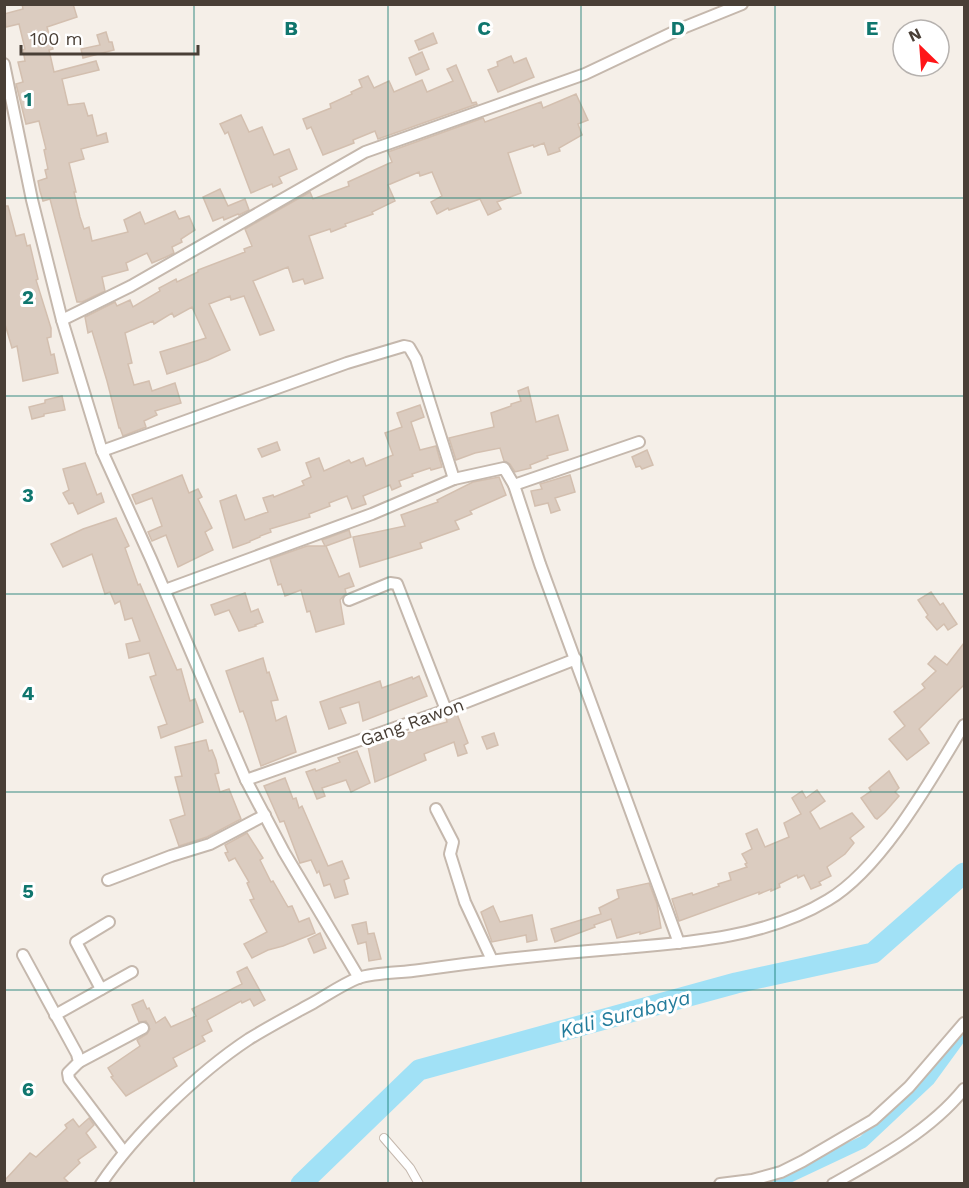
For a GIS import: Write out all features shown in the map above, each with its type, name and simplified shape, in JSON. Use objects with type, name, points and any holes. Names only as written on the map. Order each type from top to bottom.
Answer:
[{"type":"street","points":[[62,320],[131,286],[364,153],[585,74],[680,29],[742,4]]},
{"type":"street","points":[[4,64],[32,200],[62,320],[102,451],[165,590],[246,780],[284,852],[359,978]]},
{"type":"street","points":[[102,451],[347,363],[404,346],[409,347],[416,359],[454,479]]},
{"type":"street","points":[[514,485],[639,442]]},
{"type":"street","points":[[165,590],[372,514],[454,479],[504,468],[514,485],[540,564],[679,943]]},
{"type":"street","points":[[349,600],[390,583],[397,584],[446,710]]},
{"type":"street","name":"Gang Rawon","points":[[246,780],[446,710],[576,659]]},
{"type":"street","points":[[101,1184],[124,1152],[162,1112],[217,1063],[248,1040],[359,978],[541,954],[679,943],[724,936],[782,921],[809,910],[837,894],[875,857],[919,799],[964,725]]},
{"type":"street","points":[[436,809],[453,842],[450,854],[465,902],[492,960]]},
{"type":"street","points":[[108,880],[210,844],[265,815]]},
{"type":"street","points":[[101,989],[76,942],[109,922]]},
{"type":"street","points":[[23,955],[77,1054],[79,1062]]},
{"type":"street","points":[[55,1015],[132,972]]},
{"type":"street","points":[[720,1184],[752,1180],[781,1172],[873,1120],[909,1087],[964,1023]]},
{"type":"street","points":[[124,1152],[69,1079],[68,1073],[79,1062],[143,1028]]},
{"type":"street","points":[[833,1184],[923,1129],[953,1103],[964,1089]]},
{"type":"street","points":[[384,1138],[410,1168],[419,1184]]},
{"type":"building","points":[[22,4],[73,4],[77,17],[47,27],[53,49],[49,50],[54,72],[96,61],[99,70],[62,79],[68,105],[84,103],[88,116],[92,115],[97,136],[106,133],[108,142],[81,149],[84,159],[69,163],[80,217],[84,229],[89,227],[92,241],[128,232],[124,220],[140,212],[145,224],[175,211],[179,219],[189,216],[195,230],[181,239],[182,242],[172,247],[174,253],[152,263],[147,253],[126,263],[128,270],[102,277],[105,291],[82,302],[77,302],[50,199],[43,201],[40,191],[38,181],[47,178],[45,170],[48,169],[39,121],[26,124],[16,84],[23,82],[18,62],[25,61],[23,50],[25,49],[19,24],[6,27],[4,14],[23,9]]},
{"type":"building","points":[[106,32],[114,50],[83,58],[81,49],[100,45],[97,35]]},
{"type":"building","points":[[433,33],[437,43],[419,50],[415,41]]},
{"type":"building","points":[[422,52],[429,69],[416,75],[409,58]]},
{"type":"building","points":[[511,56],[514,63],[526,58],[534,77],[498,92],[488,70],[498,66],[497,62]]},
{"type":"building","points":[[456,65],[472,103],[477,104],[378,139],[375,131],[353,140],[354,143],[323,155],[311,127],[307,129],[303,119],[331,108],[330,104],[362,87],[359,80],[368,76],[374,88],[389,81],[394,92],[422,80],[427,92],[453,81],[447,69]]},
{"type":"building","points":[[576,94],[588,120],[578,124],[582,135],[559,148],[560,151],[548,155],[544,143],[508,153],[521,193],[497,202],[501,209],[488,215],[480,199],[449,210],[448,208],[437,214],[431,202],[442,196],[432,172],[420,176],[419,172],[388,185],[395,201],[372,212],[373,214],[345,224],[346,226],[331,232],[330,229],[309,236],[323,278],[305,284],[303,279],[293,282],[288,267],[253,281],[274,330],[260,335],[244,296],[231,300],[230,296],[209,304],[230,350],[167,374],[160,352],[206,338],[192,307],[174,317],[172,313],[154,324],[153,321],[125,333],[132,363],[128,364],[134,385],[149,381],[152,391],[175,383],[181,403],[155,411],[157,415],[144,421],[146,427],[123,436],[92,331],[88,333],[85,317],[115,302],[117,306],[130,300],[133,307],[176,279],[177,282],[198,270],[245,252],[244,249],[252,246],[245,229],[310,192],[313,199],[349,186],[348,182],[392,162],[388,152],[483,118],[485,122],[541,102],[543,108]]},
{"type":"building","points":[[241,115],[249,132],[262,127],[274,155],[289,149],[297,169],[279,177],[282,183],[273,187],[272,184],[251,193],[228,132],[225,134],[220,124]]},
{"type":"building","points":[[220,189],[228,206],[245,199],[249,210],[224,220],[223,217],[213,221],[203,197]]},
{"type":"building","points":[[4,206],[8,206],[16,236],[24,234],[27,246],[30,245],[38,279],[36,280],[51,328],[51,337],[47,338],[51,355],[54,354],[58,373],[23,381],[17,346],[12,348],[4,321]]},
{"type":"building","points":[[528,387],[536,422],[558,415],[568,450],[547,456],[548,458],[530,465],[531,468],[515,472],[510,464],[504,461],[500,448],[456,460],[449,438],[494,427],[491,413],[521,401],[518,391]]},
{"type":"building","points":[[62,396],[65,410],[32,419],[29,407]]},
{"type":"building","points":[[420,405],[424,417],[411,422],[420,450],[436,446],[442,467],[412,474],[413,476],[399,481],[401,486],[392,490],[390,485],[363,496],[366,504],[352,509],[347,496],[309,514],[310,517],[270,529],[271,532],[233,548],[220,501],[236,495],[245,520],[268,512],[263,498],[273,495],[274,497],[304,485],[302,481],[311,477],[306,463],[319,458],[324,471],[349,460],[351,463],[363,458],[366,466],[393,455],[385,433],[402,427],[397,413]]},
{"type":"building","points":[[277,442],[280,450],[262,457],[258,449]]},
{"type":"building","points":[[647,450],[653,465],[642,469],[640,466],[636,467],[632,457]]},
{"type":"building","points":[[85,463],[97,495],[101,493],[104,502],[78,514],[73,503],[69,504],[63,493],[69,490],[63,469]]},
{"type":"building","points":[[182,475],[189,493],[198,489],[202,497],[198,499],[212,528],[205,532],[213,550],[178,567],[166,535],[152,541],[148,532],[162,526],[152,498],[136,504],[132,495]]},
{"type":"building","points":[[570,475],[575,492],[555,498],[560,510],[551,513],[548,503],[535,506],[531,491],[542,489],[540,484]]},
{"type":"building","points":[[499,477],[506,495],[470,511],[472,514],[455,521],[459,529],[420,543],[422,548],[360,567],[353,537],[405,526],[401,515],[438,502],[437,500],[473,482]]},
{"type":"building","points":[[116,518],[129,546],[125,548],[138,585],[140,584],[177,670],[181,669],[190,701],[195,699],[203,722],[161,738],[158,727],[167,724],[150,677],[156,675],[149,653],[129,658],[126,644],[140,641],[132,618],[125,620],[120,601],[115,604],[110,592],[105,594],[92,554],[63,567],[51,544],[83,529]]},
{"type":"building","points":[[349,530],[351,537],[326,546],[339,577],[349,573],[354,586],[345,589],[346,593],[340,600],[344,624],[316,632],[301,590],[285,596],[281,584],[278,585],[270,559],[307,546],[325,546],[322,540]]},
{"type":"building","points":[[931,592],[940,605],[943,603],[957,624],[948,630],[944,624],[937,630],[926,617],[928,615],[918,600]]},
{"type":"building","points":[[245,593],[251,612],[258,609],[263,622],[239,631],[229,610],[215,615],[211,605]]},
{"type":"building","points":[[964,643],[964,685],[919,729],[929,743],[907,760],[889,739],[905,726],[894,712],[925,688],[922,684],[936,671],[928,664],[935,656],[947,665]]},
{"type":"building","points":[[263,658],[278,700],[271,701],[276,721],[286,716],[296,752],[261,766],[243,711],[240,712],[226,671]]},
{"type":"building","points":[[419,676],[427,696],[363,721],[359,702],[340,708],[346,723],[329,729],[320,702],[380,681],[382,688]]},
{"type":"building","points":[[457,714],[468,743],[464,745],[467,753],[458,756],[454,742],[424,754],[426,760],[375,782],[368,746],[403,733],[447,722],[446,718]]},
{"type":"building","points":[[494,733],[498,745],[487,749],[482,737]]},
{"type":"building","points":[[206,740],[209,751],[212,750],[216,760],[219,773],[215,774],[220,792],[229,789],[241,819],[207,837],[179,846],[170,820],[185,815],[175,777],[182,776],[175,747]]},
{"type":"building","points":[[357,751],[370,783],[351,792],[346,780],[322,788],[325,796],[317,799],[306,772],[315,769],[316,771],[340,762],[338,758]]},
{"type":"building","points":[[889,771],[899,788],[895,792],[899,796],[877,819],[861,798],[871,791],[869,788]]},
{"type":"building","points":[[285,778],[293,799],[296,798],[299,808],[302,806],[328,866],[342,861],[349,878],[344,880],[348,894],[335,898],[330,884],[324,886],[319,871],[317,873],[311,860],[300,863],[284,821],[280,822],[264,786]]},
{"type":"building","points":[[817,790],[825,801],[810,812],[820,829],[852,813],[864,827],[850,838],[854,843],[845,854],[827,867],[831,876],[819,882],[821,885],[811,889],[804,875],[798,878],[797,875],[771,891],[771,889],[759,894],[759,892],[679,921],[672,899],[719,886],[718,884],[731,880],[729,873],[747,867],[742,854],[752,849],[746,834],[757,829],[765,847],[789,837],[784,823],[801,814],[792,798],[802,791],[806,798]]},
{"type":"building","points":[[247,833],[263,858],[260,860],[271,882],[273,881],[288,907],[292,906],[299,922],[309,918],[315,933],[252,958],[244,944],[267,932],[250,900],[254,899],[247,883],[249,882],[235,858],[229,861],[225,853],[228,852],[225,845]]},
{"type":"building","points":[[649,883],[657,904],[661,928],[617,938],[611,919],[555,942],[551,929],[601,914],[599,908],[619,898],[617,890]]},
{"type":"building","points":[[493,906],[500,922],[532,915],[537,940],[527,942],[526,935],[492,942],[481,912]]},
{"type":"building","points":[[366,922],[368,934],[374,933],[381,959],[369,961],[366,942],[358,944],[352,925]]},
{"type":"building","points":[[320,933],[326,948],[314,953],[308,939]]},
{"type":"building","points":[[247,967],[265,1000],[254,1006],[250,999],[242,1003],[241,1001],[207,1020],[212,1031],[202,1036],[205,1041],[173,1058],[177,1066],[126,1096],[111,1077],[113,1076],[108,1068],[140,1046],[137,1040],[147,1034],[150,1029],[146,1021],[139,1022],[132,1005],[143,1000],[156,1023],[165,1017],[171,1027],[196,1016],[192,1009],[242,984],[237,972]]},
{"type":"building","points":[[89,1118],[94,1125],[86,1133],[96,1147],[78,1160],[80,1163],[64,1178],[70,1184],[4,1184],[4,1181],[30,1153],[36,1157],[67,1128],[65,1125],[73,1119],[79,1127]]},
{"type":"waterway","name":"Kali Surabaya","points":[[301,1184],[419,1070],[736,983],[873,953],[964,873]]},
{"type":"waterway","points":[[774,1184],[863,1142],[929,1080],[964,1032]]}]
